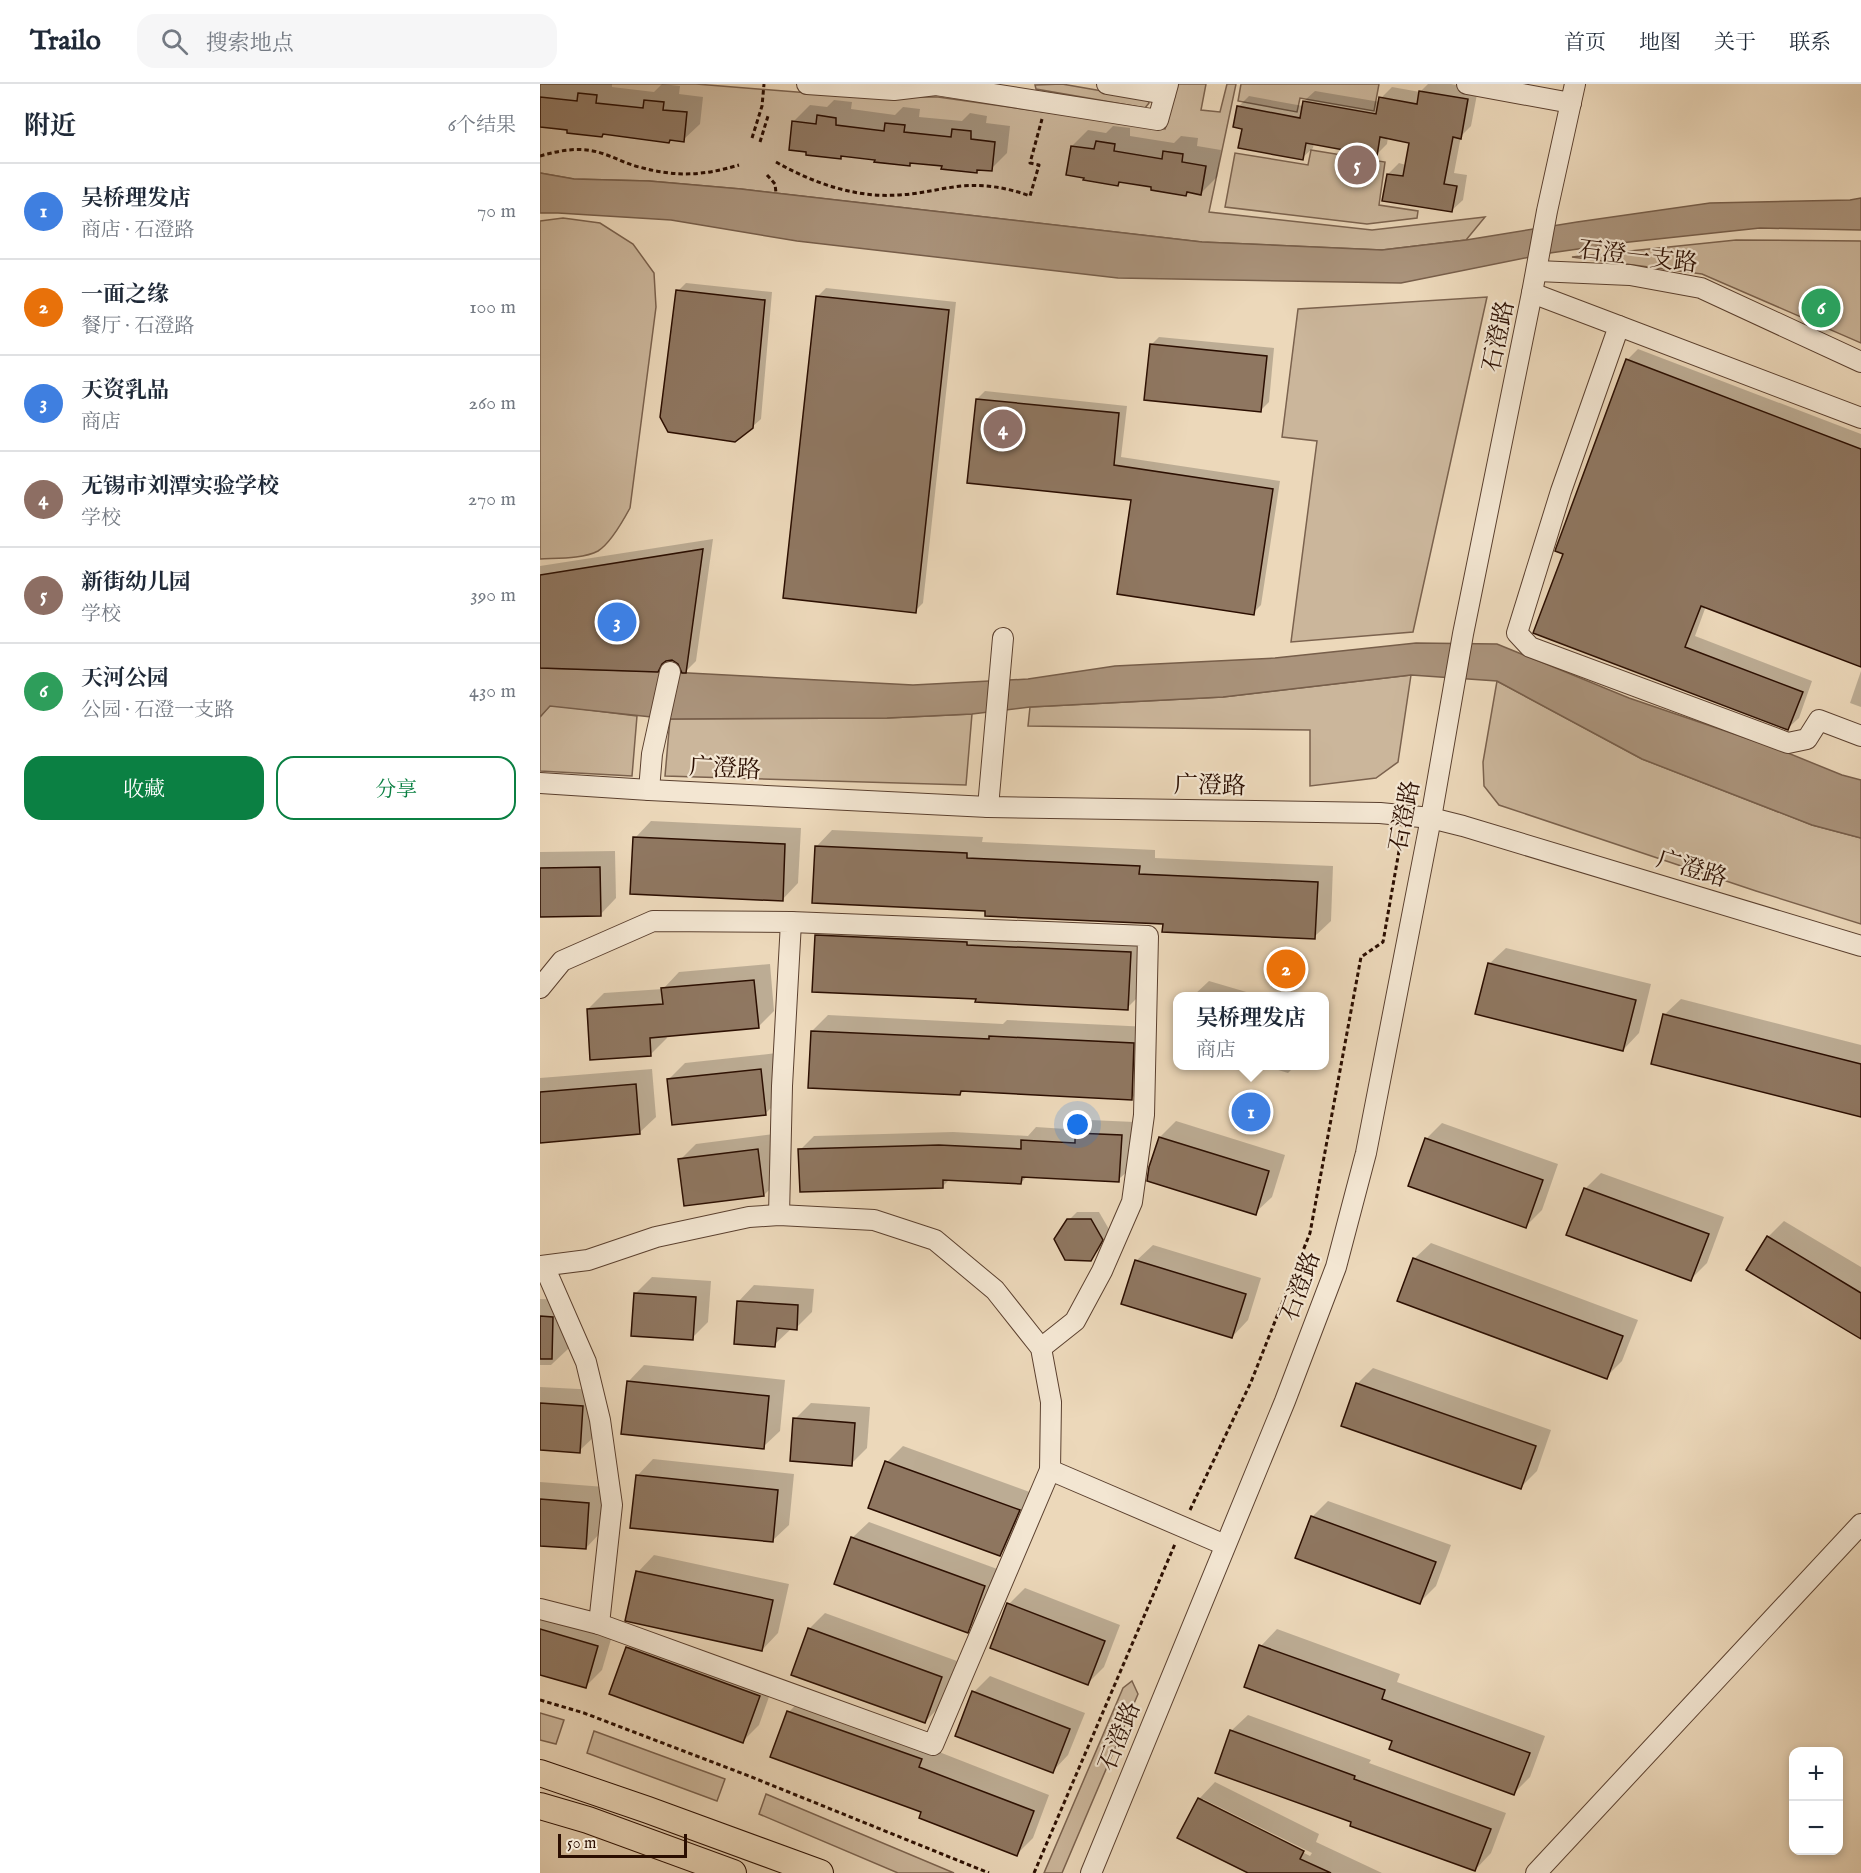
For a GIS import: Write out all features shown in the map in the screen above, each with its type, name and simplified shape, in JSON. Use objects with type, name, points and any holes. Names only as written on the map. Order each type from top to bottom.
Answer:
[{"type":"main road","points":[[540,1773],[820,1873]]},
{"type":"main road","points":[[540,1806],[588,1820],[734,1873]]},
{"type":"street","points":[[807,84],[894,90],[936,85],[1024,92],[1158,120],[1167,89],[1107,84]]},
{"type":"street","points":[[1467,84],[1574,89]]},
{"type":"street","name":"石澄路","points":[[1091,1873],[1285,1401],[1336,1267],[1366,1153],[1431,818],[1462,634],[1537,271],[1546,211],[1574,89]]},
{"type":"street","name":"石澄一支路","points":[[1537,271],[1630,275],[1701,288],[1861,362]]},
{"type":"street","points":[[1532,293],[1861,418]]},
{"type":"street","points":[[1618,326],[1561,491],[1517,633],[1530,647],[1788,743],[1807,739],[1819,720],[1861,736]]},
{"type":"street","points":[[988,807],[1003,638]]},
{"type":"street","points":[[649,790],[652,754],[670,672]]},
{"type":"street","name":"广澄路","points":[[540,783],[988,807],[1380,813],[1431,818],[1861,946]]},
{"type":"street","points":[[540,988],[562,961],[653,921],[791,922],[1148,936],[1144,1115],[1132,1202],[1102,1271],[1075,1321],[1041,1348]]},
{"type":"street","points":[[779,1215],[782,1086],[791,922]]},
{"type":"street","points":[[540,1609],[599,1624],[933,1745],[1050,1470],[1051,1402],[1041,1348],[995,1290],[935,1240],[874,1220],[779,1215],[749,1217],[656,1237],[588,1260],[542,1266],[586,1362],[600,1419],[612,1505],[599,1624]]},
{"type":"street","points":[[1050,1470],[1225,1545]]},
{"type":"street","points":[[1536,1873],[1861,1524]]},
{"type":"path","points":[[752,138],[762,106],[764,84]]},
{"type":"path","points":[[776,162],[799,174],[836,188],[866,194],[897,196],[964,186],[993,186],[1030,196],[1039,165],[1030,163],[1044,111]]},
{"type":"path","points":[[760,142],[768,116]]},
{"type":"path","points":[[540,156],[569,149],[587,150],[646,169],[696,175],[739,165]]},
{"type":"path","points":[[767,175],[775,184],[776,193]]},
{"type":"path","points":[[1034,1873],[1183,1527],[1251,1382],[1310,1233],[1361,957],[1383,942],[1406,816]]},
{"type":"path","points":[[540,1700],[584,1713],[749,1776],[989,1873]]},
{"type":"shaded area","points":[[540,84],[696,84],[860,97],[938,97],[1165,129],[1177,84],[1206,84],[1201,110],[1220,112],[1227,84],[1236,84],[1209,212],[1372,230],[1485,217],[1466,240],[1382,250],[1202,242],[741,189],[649,181],[574,179],[540,173]]},
{"type":"shaded area","points":[[1062,84],[1148,99],[1149,103],[1145,108],[1036,89],[1035,85]]},
{"type":"shaded area","points":[[1241,84],[1379,84],[1374,111],[1300,98],[1297,112],[1238,101]]},
{"type":"shaded area","points":[[1311,150],[1385,162],[1379,205],[1418,211],[1417,218],[1367,224],[1225,207],[1235,153],[1308,165]]},
{"type":"shaded area","points":[[540,173],[574,179],[649,181],[741,189],[1202,242],[1382,250],[1466,240],[1710,203],[1861,198],[1861,230],[1760,228],[1620,243],[1550,253],[1401,283],[1118,278],[797,241],[671,220],[540,213]]},
{"type":"shaded area","points":[[563,218],[600,223],[633,244],[654,273],[656,307],[630,508],[612,537],[598,551],[578,557],[540,559],[540,221]]},
{"type":"shaded area","points":[[1736,240],[1861,241],[1861,343],[1702,274],[1572,257]]},
{"type":"shaded area","points":[[1487,297],[1413,632],[1291,642],[1317,441],[1282,437],[1298,309]]},
{"type":"shaded area","points":[[1416,643],[1497,644],[1629,698],[1861,780],[1861,838],[1812,825],[1642,759],[1497,681],[1411,675],[1223,697],[1030,707],[972,714],[887,718],[670,719],[550,706],[540,717],[540,668],[670,672],[913,685],[1028,679],[1115,666],[1275,658]]},
{"type":"shaded area","points":[[1411,675],[1398,762],[1376,778],[1310,786],[1310,730],[1028,726],[1030,707],[1223,697]]},
{"type":"shaded area","points":[[1497,681],[1642,759],[1812,825],[1861,838],[1861,924],[1499,805],[1484,786],[1483,762]]},
{"type":"shaded area","points":[[550,705],[637,716],[632,776],[540,771],[540,717]]},
{"type":"shaded area","points":[[972,714],[966,785],[665,776],[670,719],[887,718]]},
{"type":"shaded area","points":[[1132,1681],[1138,1694],[1062,1873],[1044,1873],[1123,1688]]},
{"type":"shaded area","points":[[540,1713],[564,1720],[556,1744],[540,1740]]},
{"type":"shaded area","points":[[594,1731],[725,1779],[717,1801],[587,1753]]},
{"type":"shaded area","points":[[766,1794],[954,1873],[898,1873],[759,1814]]},
{"type":"building","points":[[1419,91],[1468,99],[1461,139],[1453,137],[1444,184],[1457,186],[1452,212],[1382,201],[1387,174],[1403,176],[1409,143],[1380,137],[1377,156],[1306,143],[1303,160],[1238,148],[1242,129],[1233,127],[1237,106],[1300,118],[1303,101],[1376,114],[1379,97],[1417,104]]},
{"type":"building","points":[[578,93],[597,95],[596,103],[643,108],[644,100],[664,102],[663,110],[687,112],[684,142],[670,140],[669,143],[603,134],[602,137],[540,127],[540,97],[577,101]]},
{"type":"building","points":[[817,115],[836,118],[836,125],[884,131],[885,123],[905,125],[904,132],[951,137],[952,129],[971,131],[971,139],[995,142],[992,171],[977,170],[977,173],[941,169],[942,166],[910,163],[910,166],[841,156],[841,159],[806,155],[806,152],[789,150],[792,121],[816,124]]},
{"type":"building","points":[[1096,141],[1115,144],[1114,151],[1162,159],[1163,151],[1183,154],[1182,162],[1206,166],[1201,195],[1187,192],[1186,196],[1119,182],[1118,186],[1066,175],[1071,146],[1094,149]]},
{"type":"building","points":[[676,290],[765,300],[753,428],[735,442],[668,432],[660,417]]},
{"type":"building","points":[[816,296],[949,310],[916,613],[783,598]]},
{"type":"building","points":[[1150,344],[1267,356],[1261,412],[1144,400]]},
{"type":"building","points":[[1626,359],[1861,449],[1861,667],[1701,606],[1685,647],[1803,692],[1788,730],[1533,633],[1563,554],[1555,551],[1556,548]]},
{"type":"building","points":[[976,399],[1119,413],[1114,465],[1273,489],[1254,615],[1117,594],[1131,500],[967,483]]},
{"type":"building","points":[[703,549],[686,673],[682,673],[678,664],[672,660],[662,664],[658,672],[540,668],[540,575]]},
{"type":"building","points":[[633,837],[785,844],[783,901],[630,894]]},
{"type":"building","points":[[815,846],[967,853],[967,858],[1140,866],[1139,874],[1318,882],[1315,939],[1162,932],[1163,924],[985,916],[985,911],[812,903]]},
{"type":"building","points":[[600,867],[601,916],[540,917],[540,868]]},
{"type":"building","points":[[815,935],[967,942],[967,945],[1131,952],[1128,1010],[975,1002],[976,999],[812,992]]},
{"type":"building","points":[[1488,963],[1636,1000],[1623,1051],[1475,1014]]},
{"type":"building","points":[[754,980],[759,1028],[650,1038],[651,1056],[590,1060],[587,1009],[663,1004],[661,988]]},
{"type":"building","points":[[1663,1014],[1861,1064],[1861,1117],[1651,1064]]},
{"type":"building","points":[[811,1031],[1134,1043],[1132,1100],[961,1091],[960,1095],[808,1088]]},
{"type":"building","points":[[761,1069],[766,1115],[672,1125],[667,1079]]},
{"type":"building","points":[[636,1084],[640,1134],[540,1143],[540,1092]]},
{"type":"building","points":[[1075,1133],[1122,1135],[1119,1182],[1022,1177],[1021,1184],[943,1180],[943,1188],[800,1192],[798,1149],[939,1145],[1021,1149],[1021,1140],[1075,1143]]},
{"type":"building","points":[[1159,1137],[1269,1171],[1256,1215],[1147,1181]]},
{"type":"building","points":[[1425,1138],[1543,1180],[1526,1228],[1408,1186]]},
{"type":"building","points":[[758,1149],[764,1196],[684,1206],[678,1159]]},
{"type":"building","points":[[1584,1188],[1709,1234],[1691,1281],[1566,1235]]},
{"type":"building","points":[[1067,1219],[1091,1219],[1103,1240],[1091,1261],[1065,1260],[1054,1239]]},
{"type":"building","points":[[1767,1236],[1861,1293],[1861,1339],[1746,1270]]},
{"type":"building","points":[[1413,1258],[1623,1336],[1607,1379],[1397,1301]]},
{"type":"building","points":[[1135,1260],[1246,1294],[1232,1338],[1121,1304]]},
{"type":"building","points":[[634,1293],[696,1297],[693,1340],[631,1336]]},
{"type":"building","points":[[737,1301],[798,1305],[797,1330],[777,1328],[775,1347],[734,1344]]},
{"type":"building","points":[[540,1316],[553,1317],[552,1359],[540,1359]]},
{"type":"building","points":[[627,1381],[769,1396],[764,1449],[621,1434]]},
{"type":"building","points":[[1356,1383],[1536,1446],[1521,1489],[1341,1426]]},
{"type":"building","points":[[540,1403],[583,1406],[580,1453],[540,1450]]},
{"type":"building","points":[[793,1418],[855,1423],[852,1466],[790,1461]]},
{"type":"building","points":[[885,1461],[1020,1510],[1000,1556],[868,1508]]},
{"type":"building","points":[[636,1475],[778,1490],[773,1542],[630,1528]]},
{"type":"building","points":[[540,1499],[589,1503],[586,1549],[540,1546]]},
{"type":"building","points":[[1311,1516],[1436,1562],[1420,1604],[1295,1558]]},
{"type":"building","points":[[851,1537],[985,1586],[968,1633],[834,1584]]},
{"type":"building","points":[[636,1571],[773,1600],[762,1651],[625,1621]]},
{"type":"building","points":[[1007,1603],[1105,1641],[1088,1685],[990,1648]]},
{"type":"building","points":[[808,1628],[942,1677],[925,1723],[791,1675]]},
{"type":"building","points":[[540,1629],[598,1646],[586,1688],[540,1675]]},
{"type":"building","points":[[1259,1645],[1385,1690],[1382,1699],[1530,1753],[1514,1795],[1389,1749],[1392,1741],[1244,1687]]},
{"type":"building","points":[[626,1647],[760,1696],[743,1743],[609,1694]]},
{"type":"building","points":[[972,1691],[1070,1729],[1053,1773],[955,1736]]},
{"type":"building","points":[[787,1711],[922,1759],[919,1767],[1034,1811],[1017,1856],[919,1818],[921,1812],[770,1757]]},
{"type":"building","points":[[1230,1730],[1355,1776],[1354,1779],[1491,1829],[1475,1871],[1350,1826],[1351,1822],[1215,1773]]},
{"type":"building","points":[[1198,1798],[1304,1851],[1300,1859],[1331,1873],[1248,1873],[1177,1838]]},
{"type":"place","name":"新街幼儿园","points":[[1357,165]]},
{"type":"place","name":"天河公园","points":[[1821,308]]},
{"type":"place","name":"无锡市刘潭实验学校","points":[[1003,429]]},
{"type":"place","name":"天资乳品","points":[[617,622]]},
{"type":"place","name":"一面之缘","points":[[1286,969]]},
{"type":"place","name":"吴桥理发店","points":[[1251,1112]]}]
